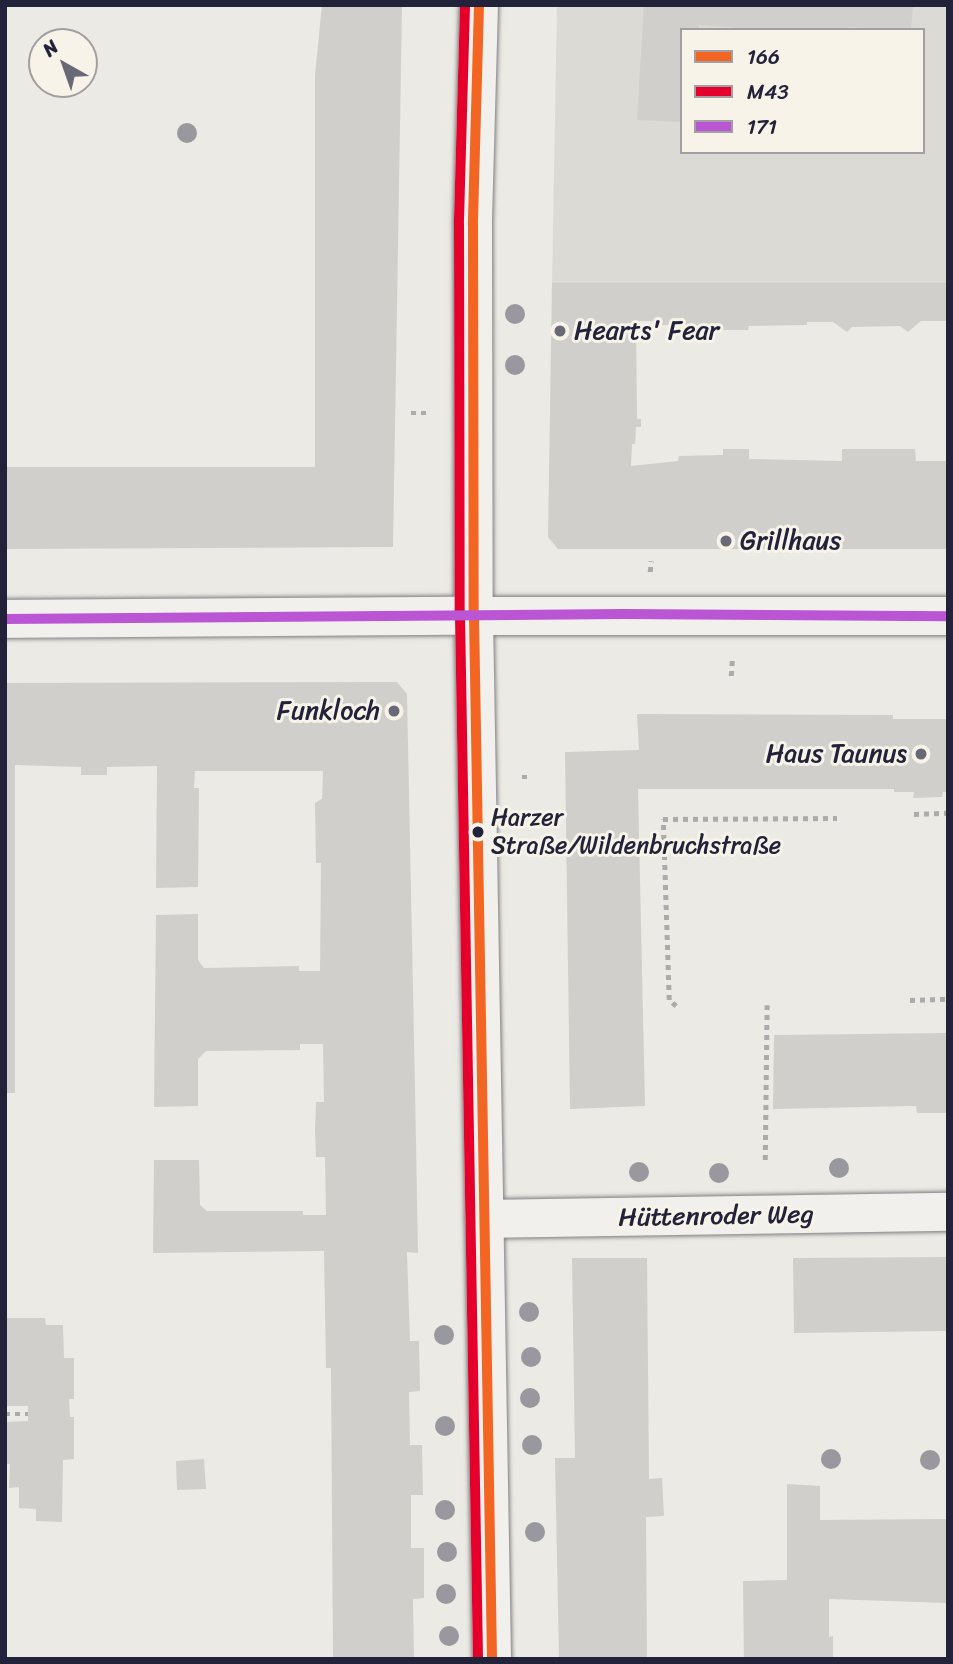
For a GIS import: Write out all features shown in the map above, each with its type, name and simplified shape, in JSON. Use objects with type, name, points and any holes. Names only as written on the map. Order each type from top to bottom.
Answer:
[{"type":"street","points":[[479,5],[473,214],[474,617],[492,1659]]},
{"type":"street","points":[[5,619],[622,614],[948,616]]},
{"type":"street","name":"Hüttenroder Weg","points":[[484,1219],[948,1212]]},
{"type":"path","points":[[411,413],[426,412]]},
{"type":"path","points":[[650,572],[651,561]]},
{"type":"path","points":[[731,676],[732,660]]},
{"type":"path","points":[[522,777],[532,776]]},
{"type":"path","points":[[914,814],[948,813]]},
{"type":"path","points":[[676,1006],[668,1000],[663,819],[837,818]]},
{"type":"path","points":[[910,1000],[948,999]]},
{"type":"path","points":[[765,1160],[767,1005]]},
{"type":"path","points":[[5,1413],[28,1414]]},
{"type":"shaded area","points":[[557,5],[948,5],[948,283],[552,283]]},
{"type":"building","points":[[322,5],[402,5],[393,547],[5,549],[5,467],[315,467],[315,75]]},
{"type":"building","points":[[644,5],[913,5],[911,28],[741,28],[699,25],[699,28],[680,28],[680,122],[637,120]]},
{"type":"building","points":[[552,283],[948,283],[948,321],[921,321],[908,332],[900,326],[852,327],[847,332],[833,322],[749,326],[748,330],[693,330],[692,325],[657,325],[657,321],[636,321],[637,419],[641,419],[641,427],[636,427],[631,466],[678,461],[679,456],[723,455],[723,449],[749,449],[749,459],[842,461],[842,449],[915,449],[916,461],[948,461],[948,549],[558,549],[548,537]]},
{"type":"building","points":[[397,682],[407,694],[418,1253],[407,1252],[410,1341],[419,1341],[420,1391],[409,1392],[410,1445],[422,1445],[423,1495],[411,1495],[411,1548],[424,1548],[424,1598],[413,1599],[414,1659],[333,1659],[331,1368],[326,1368],[324,1251],[153,1253],[154,1160],[199,1160],[200,1205],[207,1211],[303,1211],[303,1215],[326,1215],[325,1157],[316,1157],[315,1130],[316,1102],[324,1102],[323,1044],[300,1044],[300,1050],[206,1051],[198,1059],[198,1106],[154,1107],[156,915],[198,914],[198,960],[204,968],[299,966],[299,971],[320,971],[321,863],[316,863],[315,803],[322,799],[323,771],[195,771],[194,788],[199,788],[198,887],[156,888],[157,766],[107,767],[107,775],[81,775],[81,767],[15,765],[15,1093],[5,1093],[5,683]]},
{"type":"building","points":[[637,714],[893,715],[893,719],[948,719],[948,792],[943,792],[942,797],[913,798],[914,792],[894,792],[894,789],[638,789],[645,1106],[570,1109],[565,752],[639,750]]},
{"type":"building","points":[[948,1033],[948,1113],[917,1113],[916,1106],[773,1109],[774,1035]]},
{"type":"building","points":[[948,1257],[948,1331],[794,1333],[793,1258]]},
{"type":"building","points":[[572,1258],[647,1258],[649,1479],[662,1478],[664,1516],[646,1517],[647,1659],[559,1659],[555,1458],[575,1458]]},
{"type":"building","points":[[5,1318],[45,1318],[46,1325],[63,1325],[64,1358],[74,1358],[74,1399],[69,1399],[70,1417],[74,1417],[74,1459],[63,1460],[62,1522],[36,1521],[36,1509],[19,1508],[19,1487],[9,1488],[10,1464],[5,1464],[5,1422],[28,1421],[28,1406],[5,1406]]},
{"type":"building","points":[[204,1459],[206,1489],[177,1490],[176,1461]]},
{"type":"building","points":[[787,1484],[820,1486],[820,1520],[948,1519],[948,1603],[829,1599],[829,1637],[833,1636],[833,1659],[744,1659],[743,1581],[787,1580]]},
{"type":"transit line","name":"M43","points":[[465,5],[459,225],[460,616],[478,1659]]},
{"type":"transit line","name":"166","points":[[479,5],[473,225],[474,616],[492,1659]]},
{"type":"transit line","name":"171","points":[[5,619],[623,614],[948,616]]},
{"type":"place","name":"Hearts' Fear","points":[[560,331]]},
{"type":"place","name":"Grillhaus","points":[[726,541]]},
{"type":"place","name":"Funkloch","points":[[394,711]]},
{"type":"place","name":"Haus Taunus","points":[[921,754]]},
{"type":"place","name":"Harzer Straße/Wildenbruchstraße","points":[[478,832]]}]
